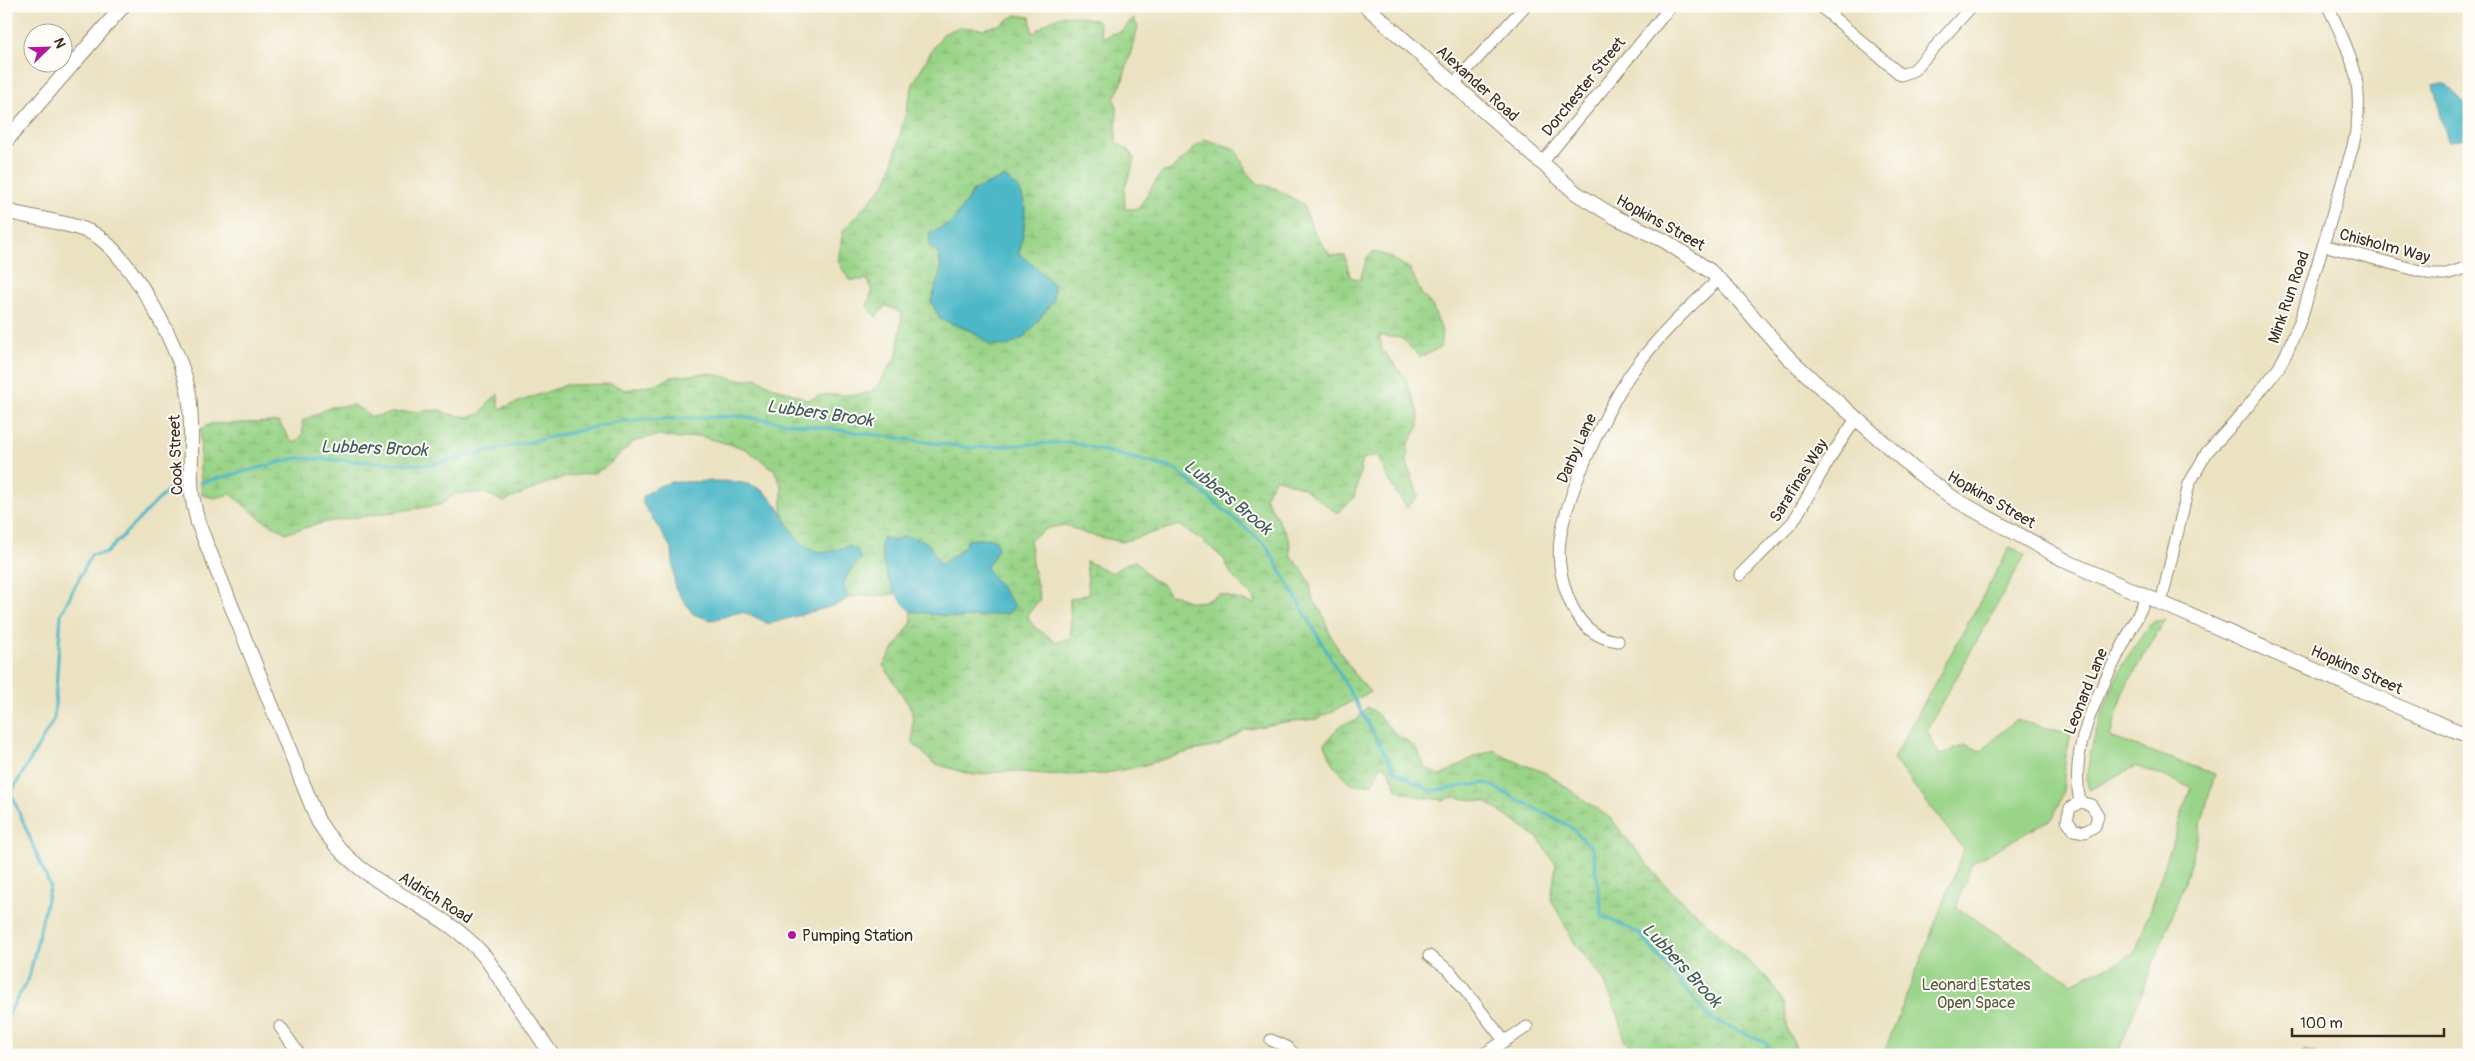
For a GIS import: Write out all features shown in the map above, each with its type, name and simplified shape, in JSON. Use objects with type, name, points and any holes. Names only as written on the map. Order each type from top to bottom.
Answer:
[{"type":"street","points":[[6,141],[123,6]]},
{"type":"street","name":"Alexander Road","points":[[1366,6],[1541,164],[1568,186]]},
{"type":"street","points":[[1454,84],[1525,6]]},
{"type":"street","name":"Dorchester Street","points":[[1541,164],[1671,6]]},
{"type":"street","points":[[1821,6],[1896,72],[1905,75],[1914,70],[1972,6]]},
{"type":"street","name":"Mink Run Road","points":[[2161,603],[2193,474],[2207,452],[2237,420],[2281,364],[2301,319],[2353,146],[2360,96],[2352,60],[2328,6]]},
{"type":"street","name":"Hopkins Street","points":[[1568,186],[1615,217],[1677,248],[1719,279],[1788,357],[1933,485],[1956,500],[2047,552],[2398,708],[2469,736]]},
{"type":"street","name":"Cook Street","points":[[6,211],[96,235],[113,250],[130,272],[161,322],[179,362],[188,392],[191,410],[191,483],[198,523],[261,684],[314,813],[323,830]]},
{"type":"street","name":"Chisholm Way","points":[[2323,245],[2431,274],[2446,274],[2469,267]]},
{"type":"street","name":"Darby Lane","points":[[1618,642],[1599,636],[1587,627],[1576,613],[1565,590],[1560,541],[1565,515],[1597,437],[1629,377],[1657,340],[1719,279]]},
{"type":"street","name":"Sarafinas Way","points":[[1740,576],[1794,522],[1828,461],[1856,419]]},
{"type":"street","name":"Leonard Lane","points":[[2080,802],[2076,771],[2081,742],[2109,669],[2136,621],[2146,597]]},
{"type":"street","name":"Aldrich Road","points":[[323,830],[336,847],[361,870],[467,937],[486,958],[552,1055]]},
{"type":"street","points":[[1429,956],[1450,971],[1505,1042]]},
{"type":"street","points":[[280,1027],[300,1055]]},
{"type":"street","points":[[1482,1055],[1527,1027]]},
{"type":"street","points":[[1271,1040],[1287,1047],[1295,1055]]},
{"type":"green space","points":[[1016,15],[1030,17],[1033,34],[1049,21],[1056,18],[1070,15],[1078,16],[1098,21],[1102,37],[1122,31],[1133,18],[1138,27],[1122,83],[1114,99],[1117,107],[1116,143],[1129,150],[1135,160],[1124,189],[1125,209],[1138,209],[1161,173],[1171,170],[1204,139],[1236,149],[1247,173],[1259,184],[1275,188],[1302,204],[1315,233],[1330,255],[1345,256],[1350,277],[1360,280],[1367,257],[1374,252],[1388,256],[1410,269],[1421,293],[1432,306],[1442,331],[1440,348],[1420,357],[1401,338],[1379,336],[1382,349],[1405,377],[1419,414],[1419,426],[1408,445],[1407,463],[1418,496],[1407,508],[1393,488],[1377,455],[1363,459],[1354,498],[1337,513],[1302,487],[1275,478],[1265,497],[1289,539],[1291,556],[1303,570],[1310,583],[1312,598],[1321,611],[1332,639],[1354,674],[1370,692],[1318,719],[1284,722],[1244,730],[1219,746],[1191,751],[1138,767],[1101,774],[1057,775],[1008,771],[973,775],[933,763],[913,743],[912,710],[883,665],[912,622],[911,611],[960,618],[986,616],[1015,606],[986,568],[998,549],[964,547],[940,566],[935,555],[904,536],[880,550],[895,594],[848,598],[843,584],[849,571],[856,566],[848,546],[834,552],[811,551],[799,543],[782,513],[782,487],[774,469],[744,448],[699,436],[678,439],[659,435],[633,442],[606,467],[594,473],[570,476],[550,482],[503,502],[486,493],[457,493],[440,505],[326,522],[286,533],[260,518],[231,494],[214,498],[202,495],[200,470],[201,429],[210,424],[279,422],[290,440],[296,443],[303,434],[302,421],[331,407],[354,405],[372,417],[392,413],[441,410],[448,414],[468,417],[481,414],[488,403],[498,394],[499,409],[566,385],[612,384],[625,390],[660,383],[671,377],[709,373],[740,380],[757,378],[769,385],[807,400],[821,395],[857,395],[870,392],[880,384],[897,356],[902,314],[886,305],[876,317],[867,306],[872,292],[868,280],[849,280],[838,261],[843,231],[887,181],[913,84],[943,34],[960,27],[984,29],[1001,24]],"holes":[[[974,190],[1025,216],[1019,254],[1040,271],[1053,301],[1025,337],[990,344],[972,331],[940,319],[931,301],[938,283],[940,267],[937,251],[930,233],[952,223]],[[1065,525],[1086,534],[1122,542],[1179,525],[1202,540],[1224,559],[1232,576],[1254,598],[1254,604],[1219,594],[1205,601],[1186,600],[1170,595],[1161,583],[1151,579],[1136,561],[1127,563],[1112,573],[1086,561],[1089,594],[1070,599],[1071,637],[1057,642],[1034,627],[1027,615],[1040,599],[1032,564],[1030,539],[1048,528]]]},
{"type":"green space","name":"Leonard Estates Open Space","points":[[2010,547],[2025,555],[1927,730],[1939,755],[1966,745],[1981,751],[2015,720],[2071,734],[2065,761],[2063,794],[2053,818],[1972,863],[1956,907],[2072,983],[2135,954],[2191,787],[2136,766],[2089,790],[2087,779],[2092,748],[2114,683],[2129,655],[2148,627],[2155,621],[2165,620],[2125,688],[2110,737],[2215,774],[2185,882],[2117,1055],[1883,1055],[1964,850],[1893,759]]},
{"type":"green space","points":[[1367,707],[1374,711],[1396,734],[1417,749],[1425,767],[1440,776],[1474,757],[1495,750],[1507,758],[1546,773],[1611,819],[1663,883],[1768,979],[1785,1004],[1788,1032],[1800,1055],[1638,1055],[1624,1041],[1620,1020],[1603,978],[1575,944],[1551,899],[1556,865],[1538,838],[1486,802],[1453,797],[1443,800],[1420,797],[1398,790],[1388,769],[1382,764],[1372,784],[1353,785],[1334,766],[1325,744],[1338,728],[1356,721]]},
{"type":"water","points":[[2445,84],[2469,107],[2469,139],[2448,141],[2433,86]]},
{"type":"water","points":[[1004,177],[1017,187],[1024,203],[1025,220],[1019,254],[1054,285],[1053,301],[1025,337],[1008,346],[990,345],[972,331],[940,319],[931,301],[942,269],[938,252],[929,246],[930,233],[952,223],[974,190]]},
{"type":"water","points":[[726,481],[756,487],[769,496],[779,508],[802,544],[813,550],[828,552],[848,546],[857,550],[861,559],[849,571],[843,584],[848,598],[839,604],[769,624],[745,613],[735,613],[711,620],[693,614],[675,588],[672,549],[643,504],[643,496],[659,486],[671,482]]},
{"type":"water","points":[[904,536],[919,539],[928,544],[940,565],[959,552],[968,540],[988,538],[996,540],[998,549],[986,568],[1015,606],[1009,613],[960,618],[911,611],[892,587],[882,557],[882,537],[894,541]]},
{"type":"waterway","name":"Lubbers Brook","points":[[200,483],[297,458],[430,465],[620,421],[739,416],[971,448],[1070,442],[1175,469],[1266,545],[1395,771],[1430,791],[1486,783],[1569,826],[1593,849],[1602,916],[1639,933],[1710,1018],[1766,1043],[1770,1055]]},
{"type":"waterway","name":"Lubbers Brook","points":[[6,1018],[29,978],[50,886],[11,793],[54,719],[61,614],[91,555],[106,553],[171,487],[184,486]]},
{"type":"place","name":"Pumping Station","points":[[792,935]]}]
